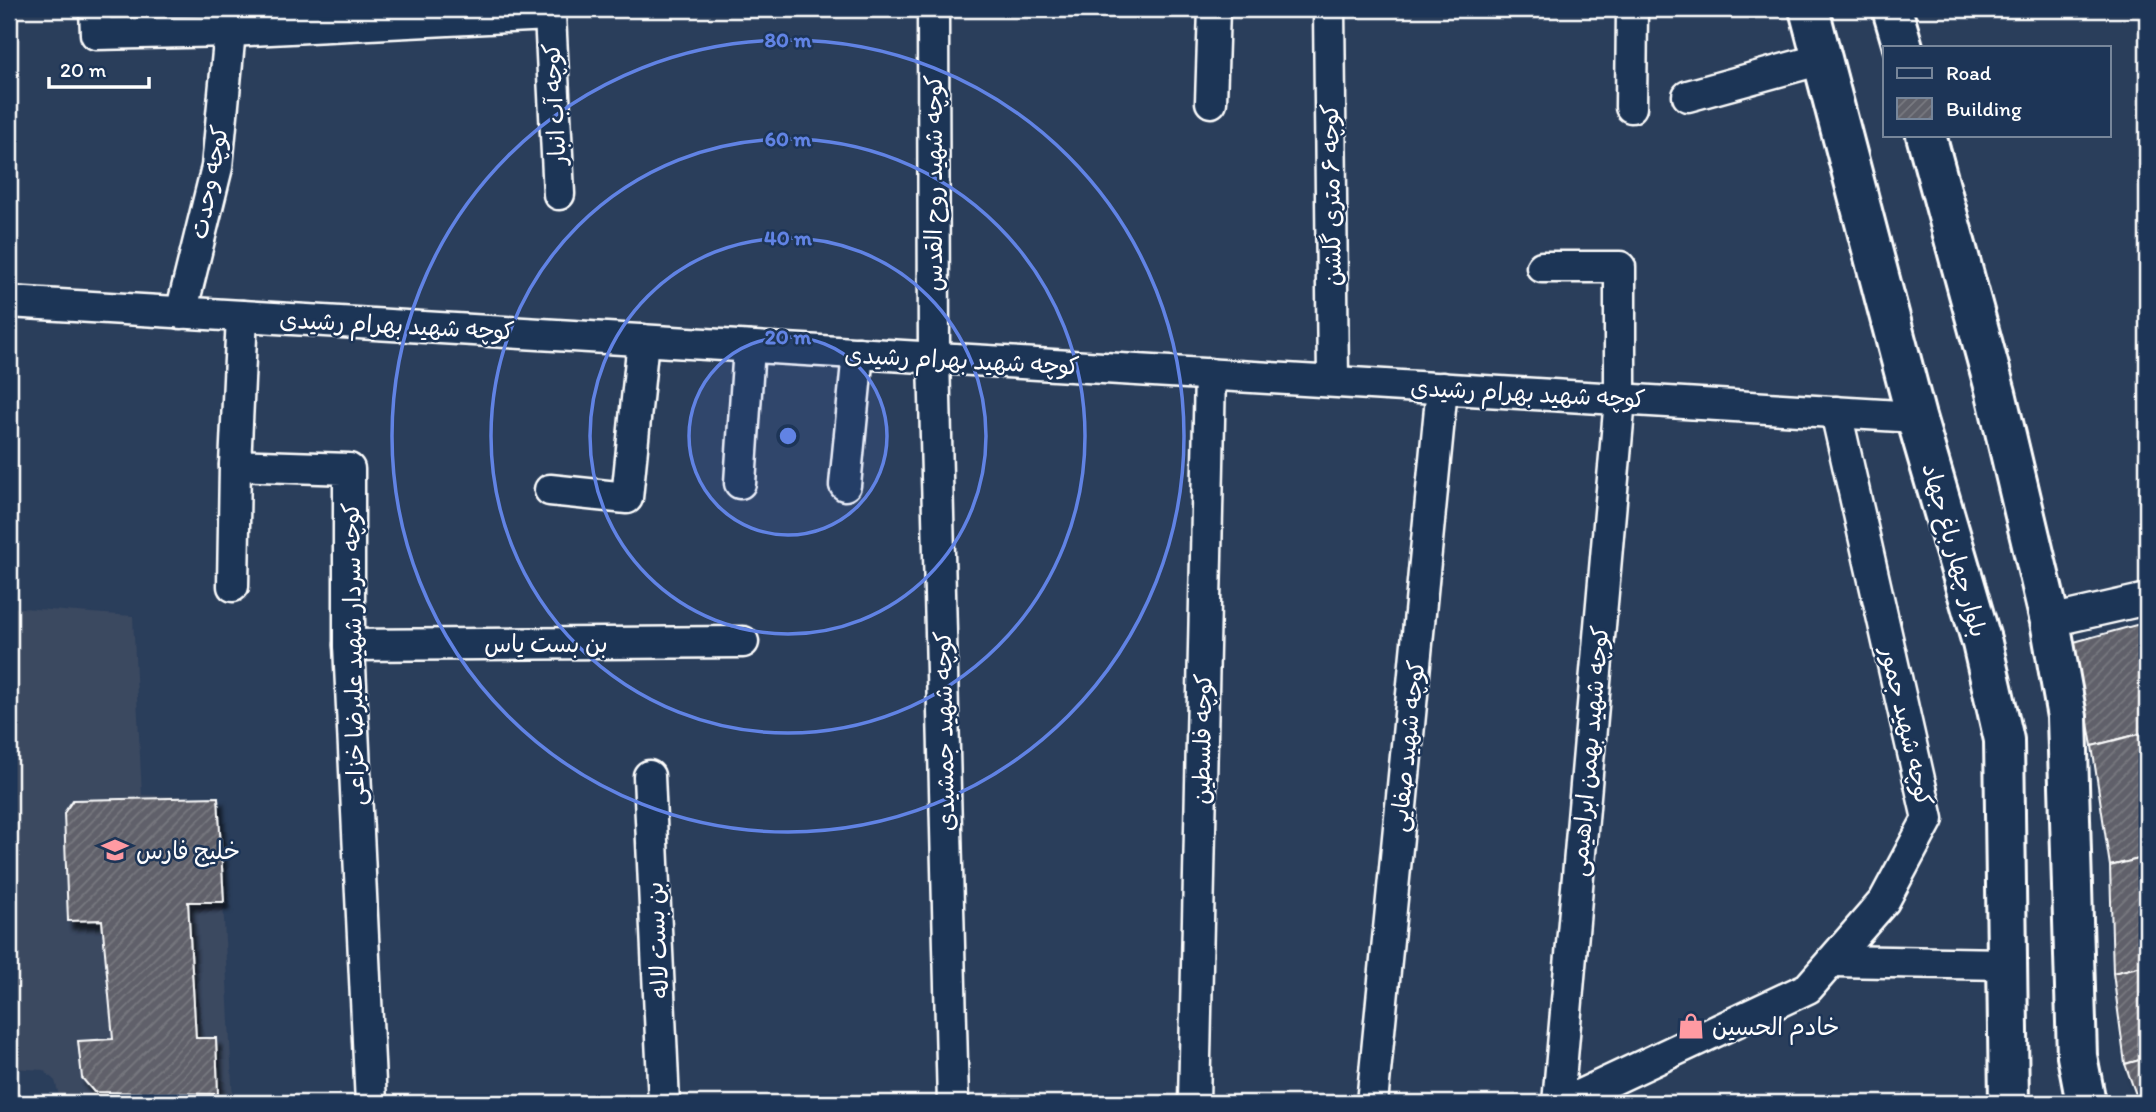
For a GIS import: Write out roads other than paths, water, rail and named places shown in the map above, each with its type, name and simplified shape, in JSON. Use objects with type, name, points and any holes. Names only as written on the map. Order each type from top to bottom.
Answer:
[{"type":"street","name":"کوچه آب انبار","points":[[95,9],[96,34],[229,20],[551,12],[559,194]]},
{"type":"street","name":"کوچه شهید روح القدس","points":[[933,9],[934,358]]},
{"type":"street","points":[[1211,102],[1214,9]]},
{"type":"street","name":"کوچه ۶ متری گلشن","points":[[1329,9],[1333,382]]},
{"type":"street","points":[[1630,107],[1632,9]]},
{"type":"street","name":"بلوار چهار باغ جهاد","points":[[1809,9],[1916,417],[1982,643],[2004,740],[2009,1103]]},
{"type":"street","points":[[1892,9],[1903,46]]},
{"type":"street","name":"کوچه وحدت","points":[[181,313],[217,167],[229,20]]},
{"type":"street","points":[[1688,96],[1822,59]]},
{"type":"street","points":[[1926,136],[1996,393],[2050,621],[2067,717],[2077,1056],[2086,1103]]},
{"type":"street","name":"کوچه شهید بهمن ابراهیمی","points":[[1542,267],[1620,267],[1620,399],[1558,1103]]},
{"type":"street","name":"کوچه شهید بهرام رشیدی","points":[[9,302],[1916,417]]},
{"type":"street","points":[[233,586],[242,316]]},
{"type":"street","points":[[550,490],[627,498],[643,340]]},
{"type":"street","points":[[740,483],[750,347]]},
{"type":"street","points":[[845,485],[858,353]]},
{"type":"street","name":"کوچه شهید جمشیدی","points":[[934,358],[953,1103]]},
{"type":"street","name":"کوچه فلسطین","points":[[1194,1103],[1210,374]]},
{"type":"street","name":"کوچه شهید صفایی","points":[[1372,1103],[1442,388]]},
{"type":"street","name":"کوچه شهید جمور","points":[[1563,1103],[1808,988],[1884,901],[1928,819],[1836,412]]},
{"type":"street","name":"کوچه سردار شهید علیرضا خزاعی","points":[[235,465],[349,469],[349,645],[371,1103]]},
{"type":"street","points":[[2050,621],[2147,598]]},
{"type":"street","name":"بن بست یاس","points":[[349,645],[743,642]]},
{"type":"street","name":"بن بست لاله","points":[[649,776],[664,1103]]},
{"type":"street","points":[[1832,961],[2006,964]]},
{"type":"place","name":"خلیج فارس","points":[[115,850]]},
{"type":"place","name":"خادم الحسین","points":[[1691,1026]]}]
